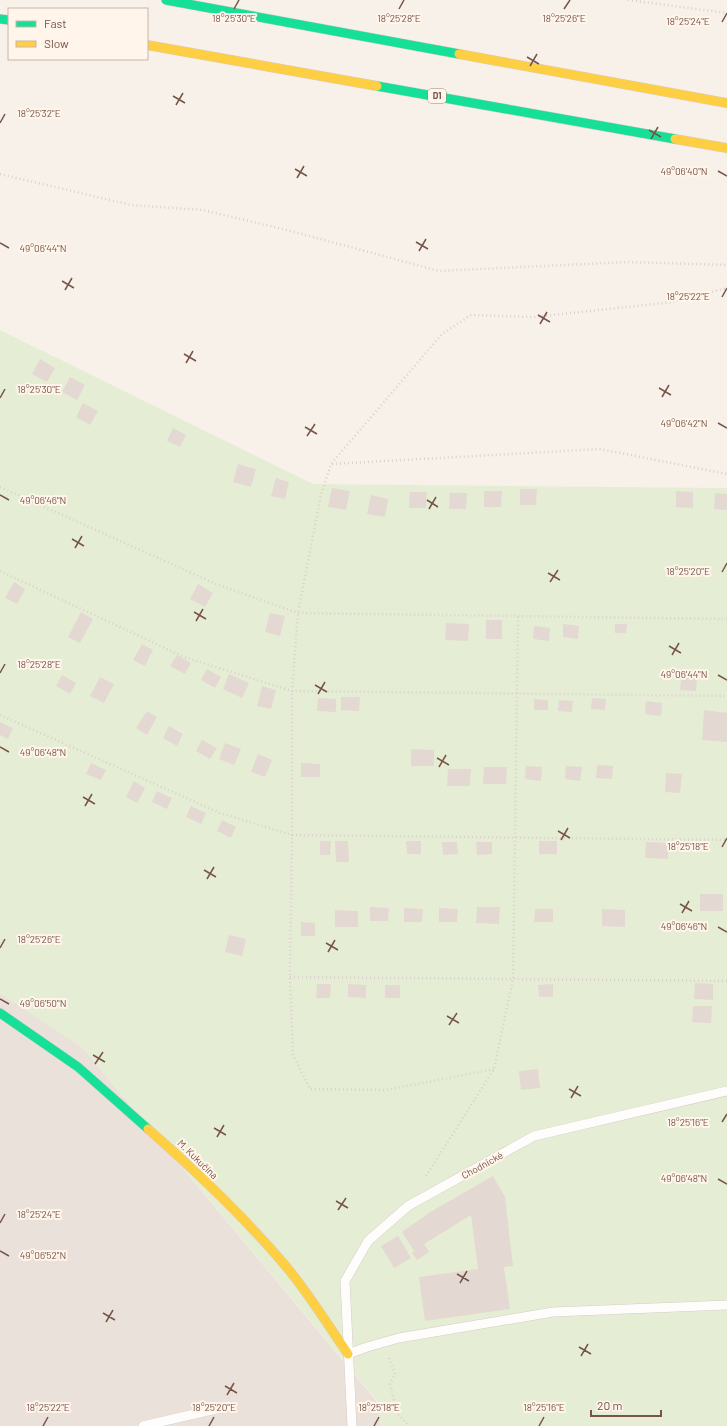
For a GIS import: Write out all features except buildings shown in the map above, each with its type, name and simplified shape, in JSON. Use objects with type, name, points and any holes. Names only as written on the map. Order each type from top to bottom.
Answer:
[{"type":"main road","points":[[166,0],[727,103]]},
{"type":"main road","name":"D1","points":[[148,45],[727,148]]},
{"type":"main road","name":"M. Kukučína","points":[[0,1013],[78,1067],[164,1142],[212,1188],[285,1264],[348,1354]]},
{"type":"lane","name":"Chodnické","points":[[352,1426],[345,1281],[368,1241],[408,1206],[534,1136],[727,1091]]},
{"type":"lane","points":[[348,1354],[368,1346],[399,1338],[553,1312],[727,1306]]},
{"type":"lane","points":[[143,1426],[229,1406]]},
{"type":"path","points":[[628,0],[727,13]]},
{"type":"path","points":[[0,174],[130,205],[203,210],[291,231],[439,271],[628,262],[727,265]]},
{"type":"path","points":[[494,1069],[386,1090],[310,1089],[293,1054],[290,977],[292,691],[298,613],[321,495],[331,464],[442,334],[471,315],[549,316],[673,302],[727,288]]},
{"type":"path","points":[[331,464],[600,449],[727,474]]},
{"type":"path","points":[[0,488],[216,584],[298,613],[727,619]]},
{"type":"path","points":[[0,571],[184,657],[292,691],[727,696]]},
{"type":"path","points":[[424,1180],[494,1069],[513,979],[518,616]]},
{"type":"path","points":[[0,715],[220,813],[292,835],[727,840]]},
{"type":"path","points":[[290,977],[727,981]]},
{"type":"path","points":[[368,1346],[388,1357],[395,1374],[390,1384],[397,1413],[409,1426]]},
{"type":"shaded area","points":[[0,993],[82,1047],[379,1404],[380,1426],[0,1426]]},
{"type":"green space","points":[[0,330],[313,484],[727,488],[727,1426],[380,1426],[379,1403],[82,1047],[0,993]]},
{"type":"traffic: fast","points":[[166,0],[459,54]]},
{"type":"traffic: fast","points":[[0,19],[8,20]]},
{"type":"traffic: fast","points":[[377,86],[675,139]]},
{"type":"traffic: fast","points":[[0,1013],[78,1067],[148,1129]]},
{"type":"traffic: slow","points":[[148,45],[377,86]]},
{"type":"traffic: slow","points":[[459,54],[727,103]]},
{"type":"traffic: slow","points":[[675,139],[727,148]]},
{"type":"traffic: slow","points":[[148,1129],[219,1194],[268,1246],[301,1286],[348,1354]]}]
